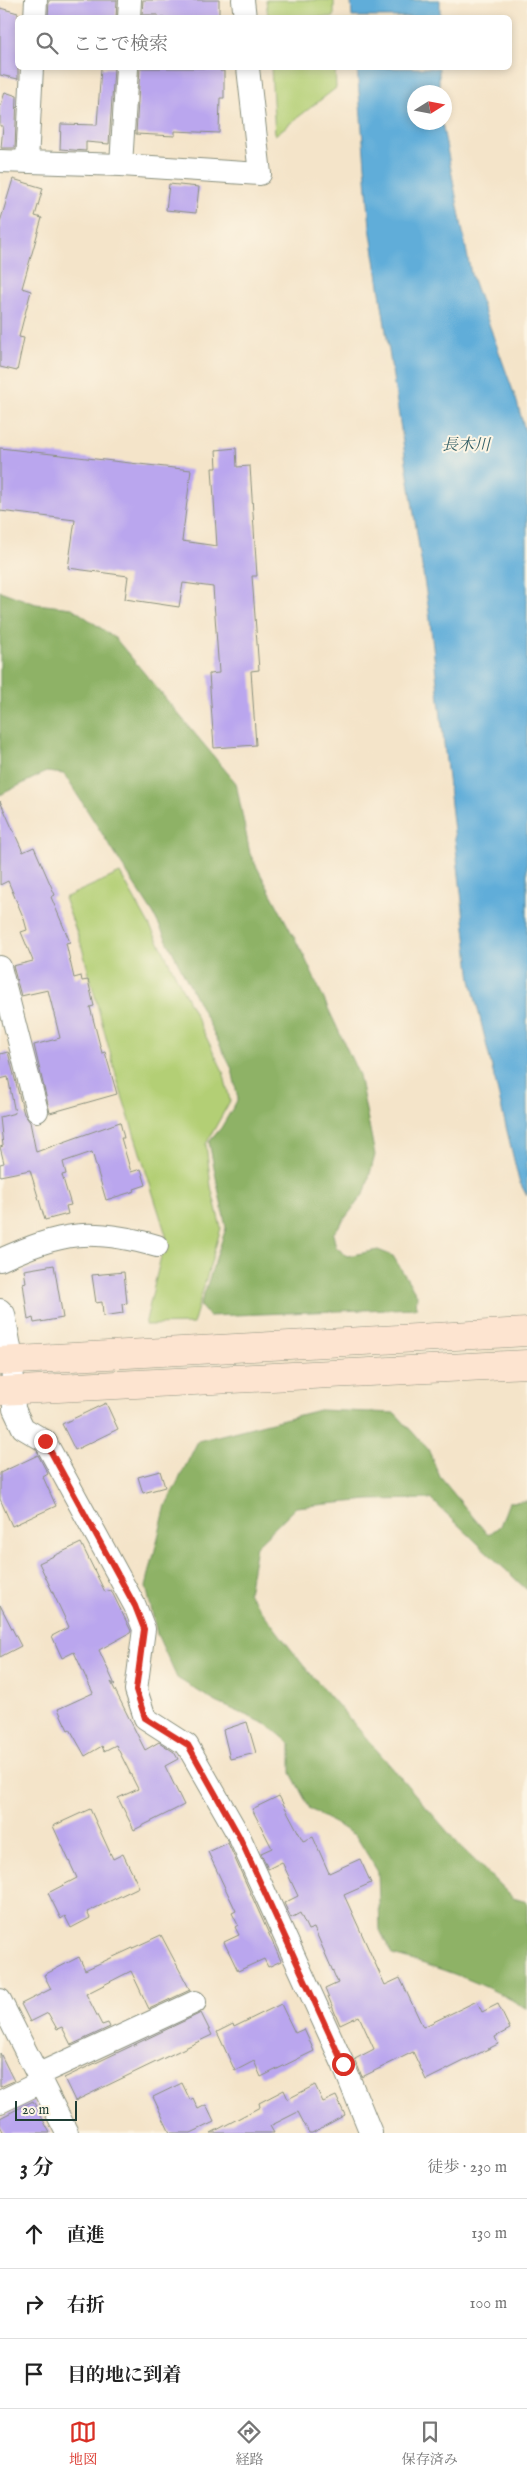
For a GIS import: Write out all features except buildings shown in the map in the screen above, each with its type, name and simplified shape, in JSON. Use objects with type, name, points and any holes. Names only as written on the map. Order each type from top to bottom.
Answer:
[{"type":"street","points":[[35,15],[36,0]]},
{"type":"street","points":[[129,15],[130,0]]},
{"type":"street","points":[[243,0],[245,15]]},
{"type":"street","points":[[27,161],[32,70]]},
{"type":"street","points":[[121,165],[126,70]]},
{"type":"street","points":[[0,161],[121,165],[260,174],[248,70]]},
{"type":"street","points":[[0,966],[37,1111]]},
{"type":"street","points":[[0,1260],[32,1245],[75,1234],[122,1236],[157,1246]]},
{"type":"street","points":[[0,1310],[4,1314],[6,1390],[14,1409],[24,1428],[45,1441],[138,1614],[144,1629],[136,1690],[145,1718],[188,1745],[239,1836],[343,2064],[371,2133]]},
{"type":"street","points":[[6,1360],[527,1332]]},
{"type":"street","points":[[6,1390],[527,1364]]},
{"type":"street","points":[[0,2000],[67,2133]]},
{"type":"street","points":[[0,2102],[39,2078],[195,2002]]},
{"type":"green space","points":[[266,0],[334,0],[334,15],[268,15]]},
{"type":"green space","points":[[271,70],[335,70],[336,88],[275,135]]},
{"type":"green space","points":[[0,591],[36,604],[72,608],[115,638],[236,783],[250,854],[304,956],[359,1075],[375,1155],[365,1192],[333,1234],[336,1247],[347,1256],[378,1250],[393,1256],[417,1295],[416,1308],[209,1316],[200,1306],[226,1228],[209,1142],[221,1128],[238,1099],[232,1069],[154,915],[64,774],[46,772],[0,795]]},
{"type":"green space","points":[[120,873],[162,948],[223,1071],[230,1101],[206,1144],[211,1187],[221,1228],[193,1324],[145,1325],[166,1235],[119,1086],[81,944],[64,898]]},
{"type":"green space","points":[[319,1410],[395,1413],[428,1449],[440,1477],[488,1535],[500,1526],[509,1502],[527,1501],[527,1590],[431,1499],[369,1500],[296,1507],[256,1546],[248,1593],[303,1665],[460,1846],[513,1898],[527,1902],[527,2009],[495,1991],[461,1977],[392,1955],[380,1930],[378,1872],[356,1836],[310,1809],[291,1773],[291,1744],[268,1725],[216,1702],[177,1678],[157,1634],[146,1586],[166,1505],[198,1441]]},
{"type":"water","points":[[351,0],[440,0],[440,15],[352,15]]},
{"type":"water","name":"長木川","points":[[357,70],[439,70],[439,85],[407,85],[407,130],[443,130],[471,274],[517,402],[527,438],[527,1196],[519,1181],[471,980],[429,612],[370,227]]},
{"type":"route","points":[[45,1441],[135,1606],[144,1629],[136,1690],[145,1718],[188,1745],[239,1836],[343,2064]]}]
